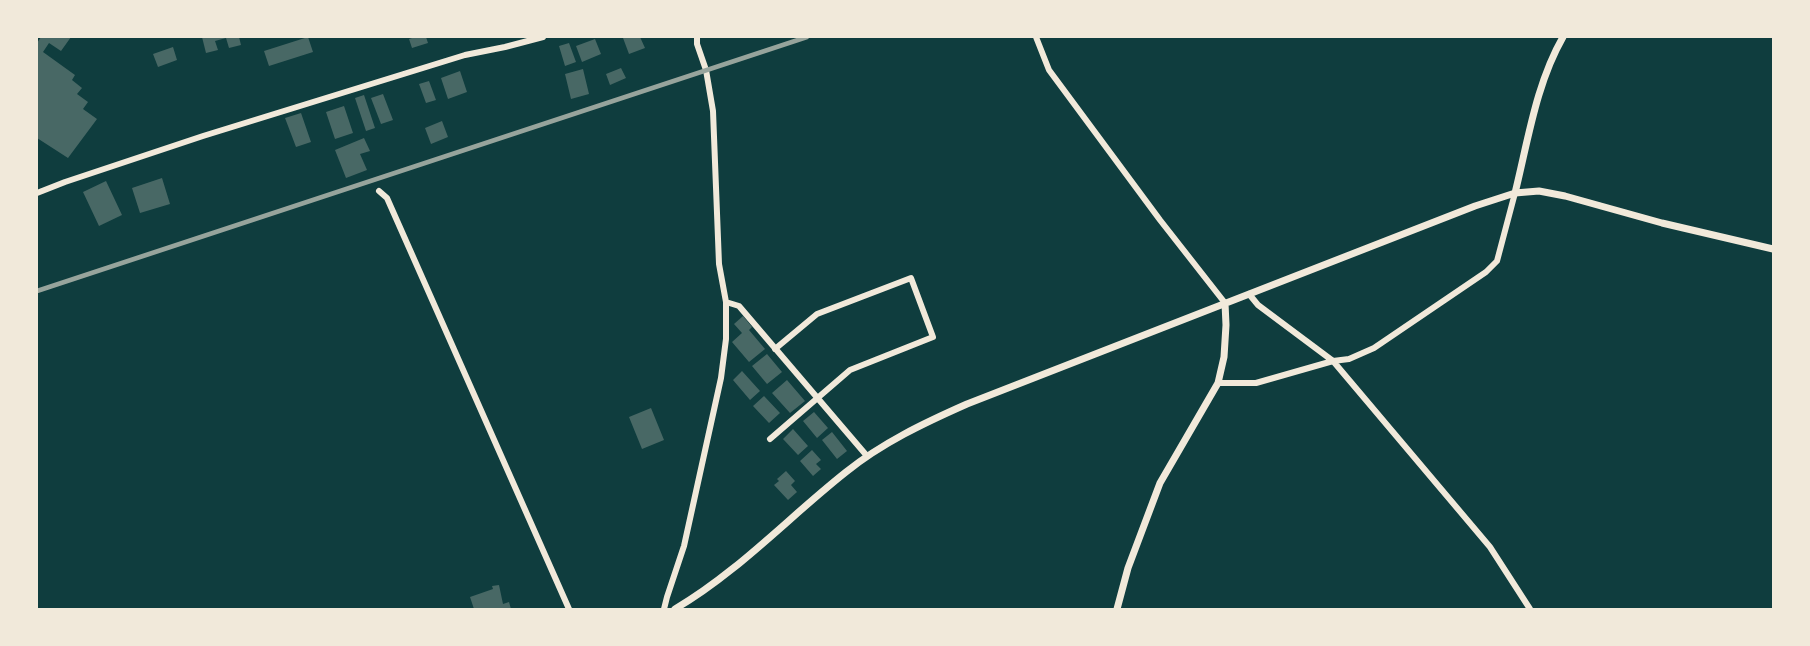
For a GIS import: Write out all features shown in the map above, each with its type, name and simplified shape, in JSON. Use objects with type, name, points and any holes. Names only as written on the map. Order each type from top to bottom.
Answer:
[{"type":"street","points":[[37,193],[229,128],[465,55],[543,37]]},
{"type":"street","points":[[664,609],[684,547],[721,378],[726,339],[726,302],[719,264],[713,111],[697,37]]},
{"type":"street","points":[[1037,37],[1049,70],[1225,303],[1224,357],[1218,383],[1160,483],[1128,568],[1117,609]]},
{"type":"street","points":[[1218,383],[1256,383],[1349,359],[1374,348],[1486,272],[1497,261],[1541,89],[1552,56],[1563,37]]},
{"type":"street","points":[[379,191],[387,198],[569,609]]},
{"type":"street","points":[[675,609],[729,572],[867,456],[919,426],[967,404],[1475,206],[1515,193],[1539,191],[1773,249]]},
{"type":"street","points":[[770,439],[850,370],[933,337],[911,278],[817,314],[775,349]]},
{"type":"street","points":[[1249,294],[1258,305],[1333,361],[1490,547],[1530,609]]},
{"type":"street","points":[[726,302],[739,306],[867,456]]},
{"type":"building","points":[[41,37],[71,37],[61,51],[49,43],[43,52],[75,75],[72,80],[82,88],[77,94],[88,102],[83,109],[97,119],[68,158],[37,138],[37,43]]},
{"type":"building","points":[[202,37],[239,37],[241,45],[229,48],[226,38],[215,41],[218,50],[206,53]]},
{"type":"building","points":[[308,37],[313,52],[269,66],[264,51]]},
{"type":"building","points":[[426,37],[428,43],[412,48],[409,39]]},
{"type":"building","points":[[640,37],[645,48],[629,54],[623,38]]},
{"type":"building","points":[[595,39],[601,54],[582,62],[576,46]]},
{"type":"building","points":[[569,43],[576,62],[565,66],[559,46]]},
{"type":"building","points":[[173,47],[177,60],[158,67],[153,54]]},
{"type":"building","points":[[621,68],[626,78],[610,85],[606,74]]},
{"type":"building","points":[[583,69],[589,94],[571,99],[565,74]]},
{"type":"building","points":[[460,71],[467,92],[448,99],[441,78]]},
{"type":"building","points":[[429,81],[436,100],[426,103],[419,84]]},
{"type":"building","points":[[383,94],[393,120],[381,124],[371,98]]},
{"type":"building","points":[[364,95],[375,128],[366,131],[355,98]]},
{"type":"building","points":[[344,106],[353,133],[335,139],[326,112]]},
{"type":"building","points":[[301,113],[311,142],[296,147],[285,118]]},
{"type":"building","points":[[442,121],[448,137],[431,144],[425,128]]},
{"type":"building","points":[[364,138],[370,151],[360,154],[367,170],[346,178],[335,150]]},
{"type":"building","points":[[162,178],[170,204],[140,213],[132,188]]},
{"type":"building","points":[[106,181],[122,215],[99,226],[83,192]]},
{"type":"building","points":[[743,316],[752,327],[749,330],[765,349],[749,362],[732,342],[742,333],[734,324]]},
{"type":"building","points":[[767,354],[782,372],[767,384],[752,366]]},
{"type":"building","points":[[742,371],[760,391],[750,400],[733,380]]},
{"type":"building","points":[[787,380],[805,401],[790,413],[772,393]]},
{"type":"building","points":[[764,396],[780,413],[769,423],[753,406]]},
{"type":"building","points":[[651,408],[664,440],[642,449],[629,417]]},
{"type":"building","points":[[814,412],[828,428],[817,438],[803,421]]},
{"type":"building","points":[[793,429],[808,446],[798,455],[783,439]]},
{"type":"building","points":[[832,432],[847,451],[837,459],[822,440]]},
{"type":"building","points":[[812,450],[821,460],[816,464],[821,469],[813,476],[800,461]]},
{"type":"building","points":[[786,471],[795,481],[791,485],[797,492],[788,500],[774,485]]},
{"type":"building","points":[[499,585],[503,604],[509,602],[511,609],[474,609],[470,597]]},
{"type":"railway","points":[[37,291],[807,37]]}]
